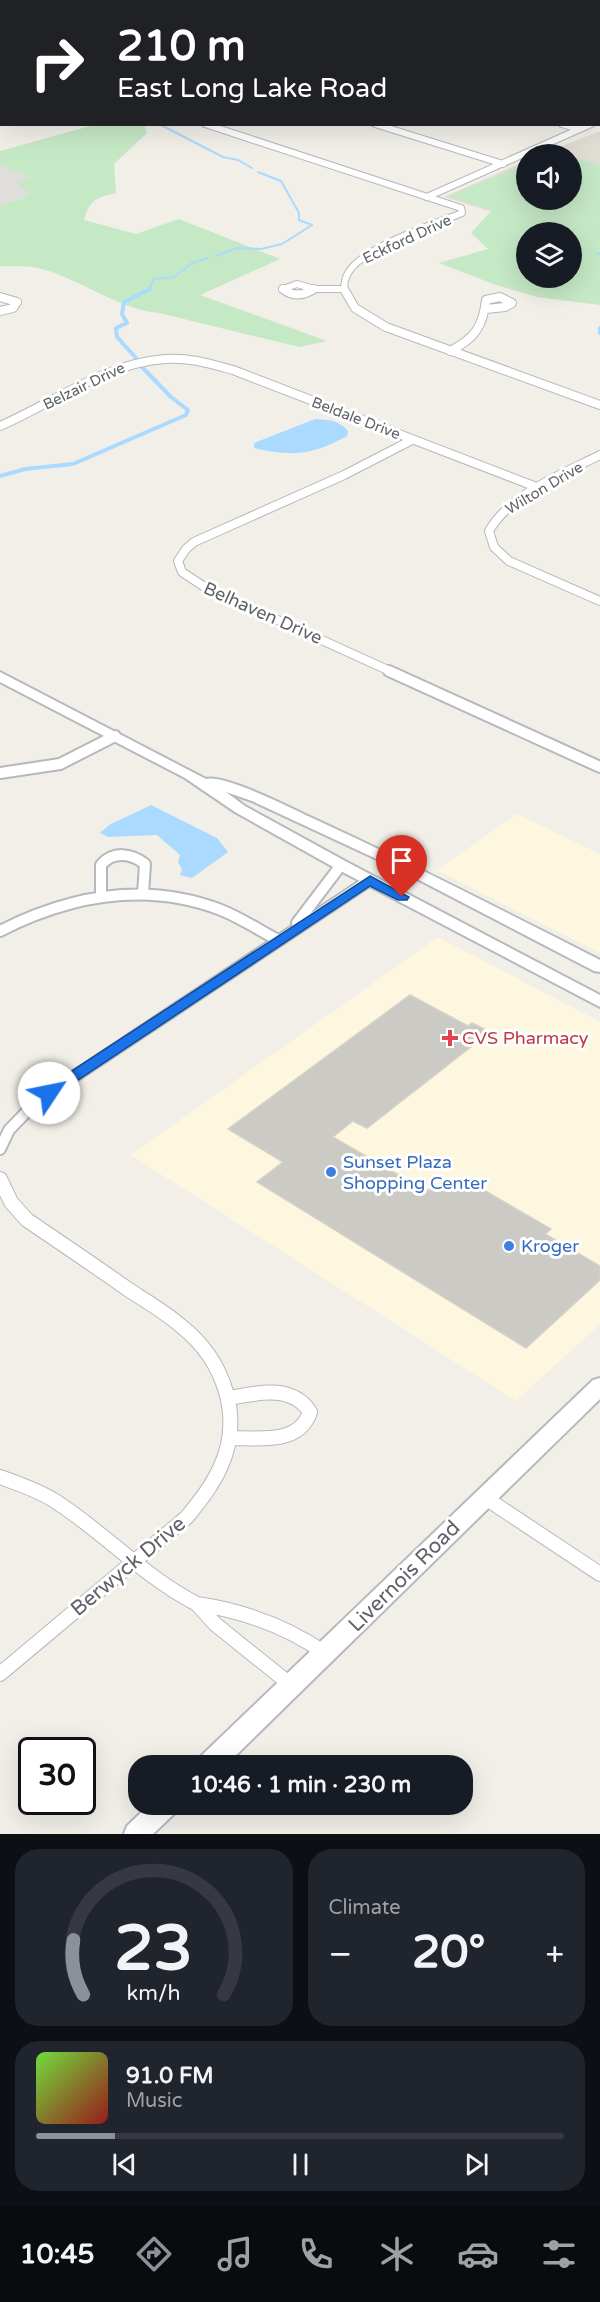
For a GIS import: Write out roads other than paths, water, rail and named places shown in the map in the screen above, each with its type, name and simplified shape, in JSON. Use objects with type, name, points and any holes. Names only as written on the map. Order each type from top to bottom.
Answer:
[{"type":"main road","points":[[0,676],[190,775],[240,809],[341,865],[600,1002]]},
{"type":"main road","points":[[190,775],[257,798],[411,870],[600,966]]},
{"type":"main road","points":[[298,841],[302,835],[314,832],[391,869],[404,872],[411,870]]},
{"type":"main road","points":[[435,914],[445,905],[460,905],[600,975]]},
{"type":"main road","name":"Livernois Road","points":[[218,1755],[600,1386]]},
{"type":"main road","points":[[136,1834],[156,1815]]},
{"type":"street","name":"Eckford Drive","points":[[211,126],[457,206],[463,211],[366,255],[350,270],[345,279],[344,289]]},
{"type":"street","points":[[381,126],[503,164]]},
{"type":"street","points":[[569,126],[579,129]]},
{"type":"street","points":[[427,197],[586,126]]},
{"type":"street","points":[[314,289],[344,289],[351,304],[368,318],[386,327],[600,405]]},
{"type":"street","points":[[0,297],[11,298],[17,303],[13,308],[0,311]]},
{"type":"street","points":[[450,351],[476,336],[483,326],[486,309]]},
{"type":"street","name":"Belzair Drive","points":[[2,423],[128,365],[172,356]]},
{"type":"street","name":"Beldale Drive","points":[[172,356],[201,359],[222,366],[539,488]]},
{"type":"street","name":"Belhaven Drive","points":[[412,440],[344,475],[194,542],[184,549],[179,557],[177,564],[179,570],[203,586],[600,767]]},
{"type":"street","name":"Wilton Drive","points":[[600,454],[539,488],[496,518],[489,531],[494,547],[509,561],[600,600]]},
{"type":"street","points":[[0,773],[60,764],[115,736]]},
{"type":"street","points":[[101,895],[101,866],[108,858],[121,855],[135,857],[145,864],[143,894]]},
{"type":"street","points":[[289,932],[310,910],[341,865]]},
{"type":"street","points":[[0,1149],[9,1130],[36,1102],[370,880]]},
{"type":"street","points":[[0,931],[31,914],[56,904],[101,895],[143,894],[172,897],[206,905],[237,917],[278,940]]},
{"type":"street","name":"Berwyck Drive","points":[[0,1179],[11,1202],[27,1220],[173,1320],[198,1340],[219,1370],[229,1398],[230,1438],[220,1472],[203,1499],[187,1517],[0,1674]]},
{"type":"street","points":[[229,1398],[283,1393],[301,1399],[310,1412],[306,1426],[292,1435],[230,1438]]},
{"type":"street","points":[[0,1477],[29,1487],[60,1504],[170,1589],[197,1604],[215,1624],[291,1685]]},
{"type":"street","points":[[484,1497],[600,1574]]},
{"type":"street","points":[[197,1604],[230,1608],[270,1623],[297,1634],[326,1653]]},
{"type":"water","points":[[315,419],[329,420],[345,427],[348,431],[347,436],[312,451],[280,453],[254,448],[254,443]]},
{"type":"water","points":[[151,805],[217,838],[228,852],[192,878],[180,875],[182,869],[178,862],[180,855],[157,835],[108,837],[100,833],[109,825]]},
{"type":"waterway","points":[[163,126],[223,157],[238,160],[252,168]]},
{"type":"waterway","points":[[216,256],[237,248],[261,249],[282,244],[312,225],[299,220],[299,213],[281,181],[258,172]]},
{"type":"waterway","points":[[149,290],[154,279],[174,277],[192,263],[208,258]]},
{"type":"waterway","points":[[136,358],[117,337],[116,328],[127,323],[122,314],[124,302],[149,290]]},
{"type":"waterway","points":[[600,328],[600,333]]},
{"type":"waterway","points":[[0,476],[25,469],[73,464],[186,415],[188,410],[171,397],[140,365]]},
{"type":"place","name":"CVS Pharmacy","points":[[450,1038]]},
{"type":"place","name":"Sunset Plaza Shopping Center","points":[[331,1172]]},
{"type":"place","name":"Kroger","points":[[509,1246]]}]
